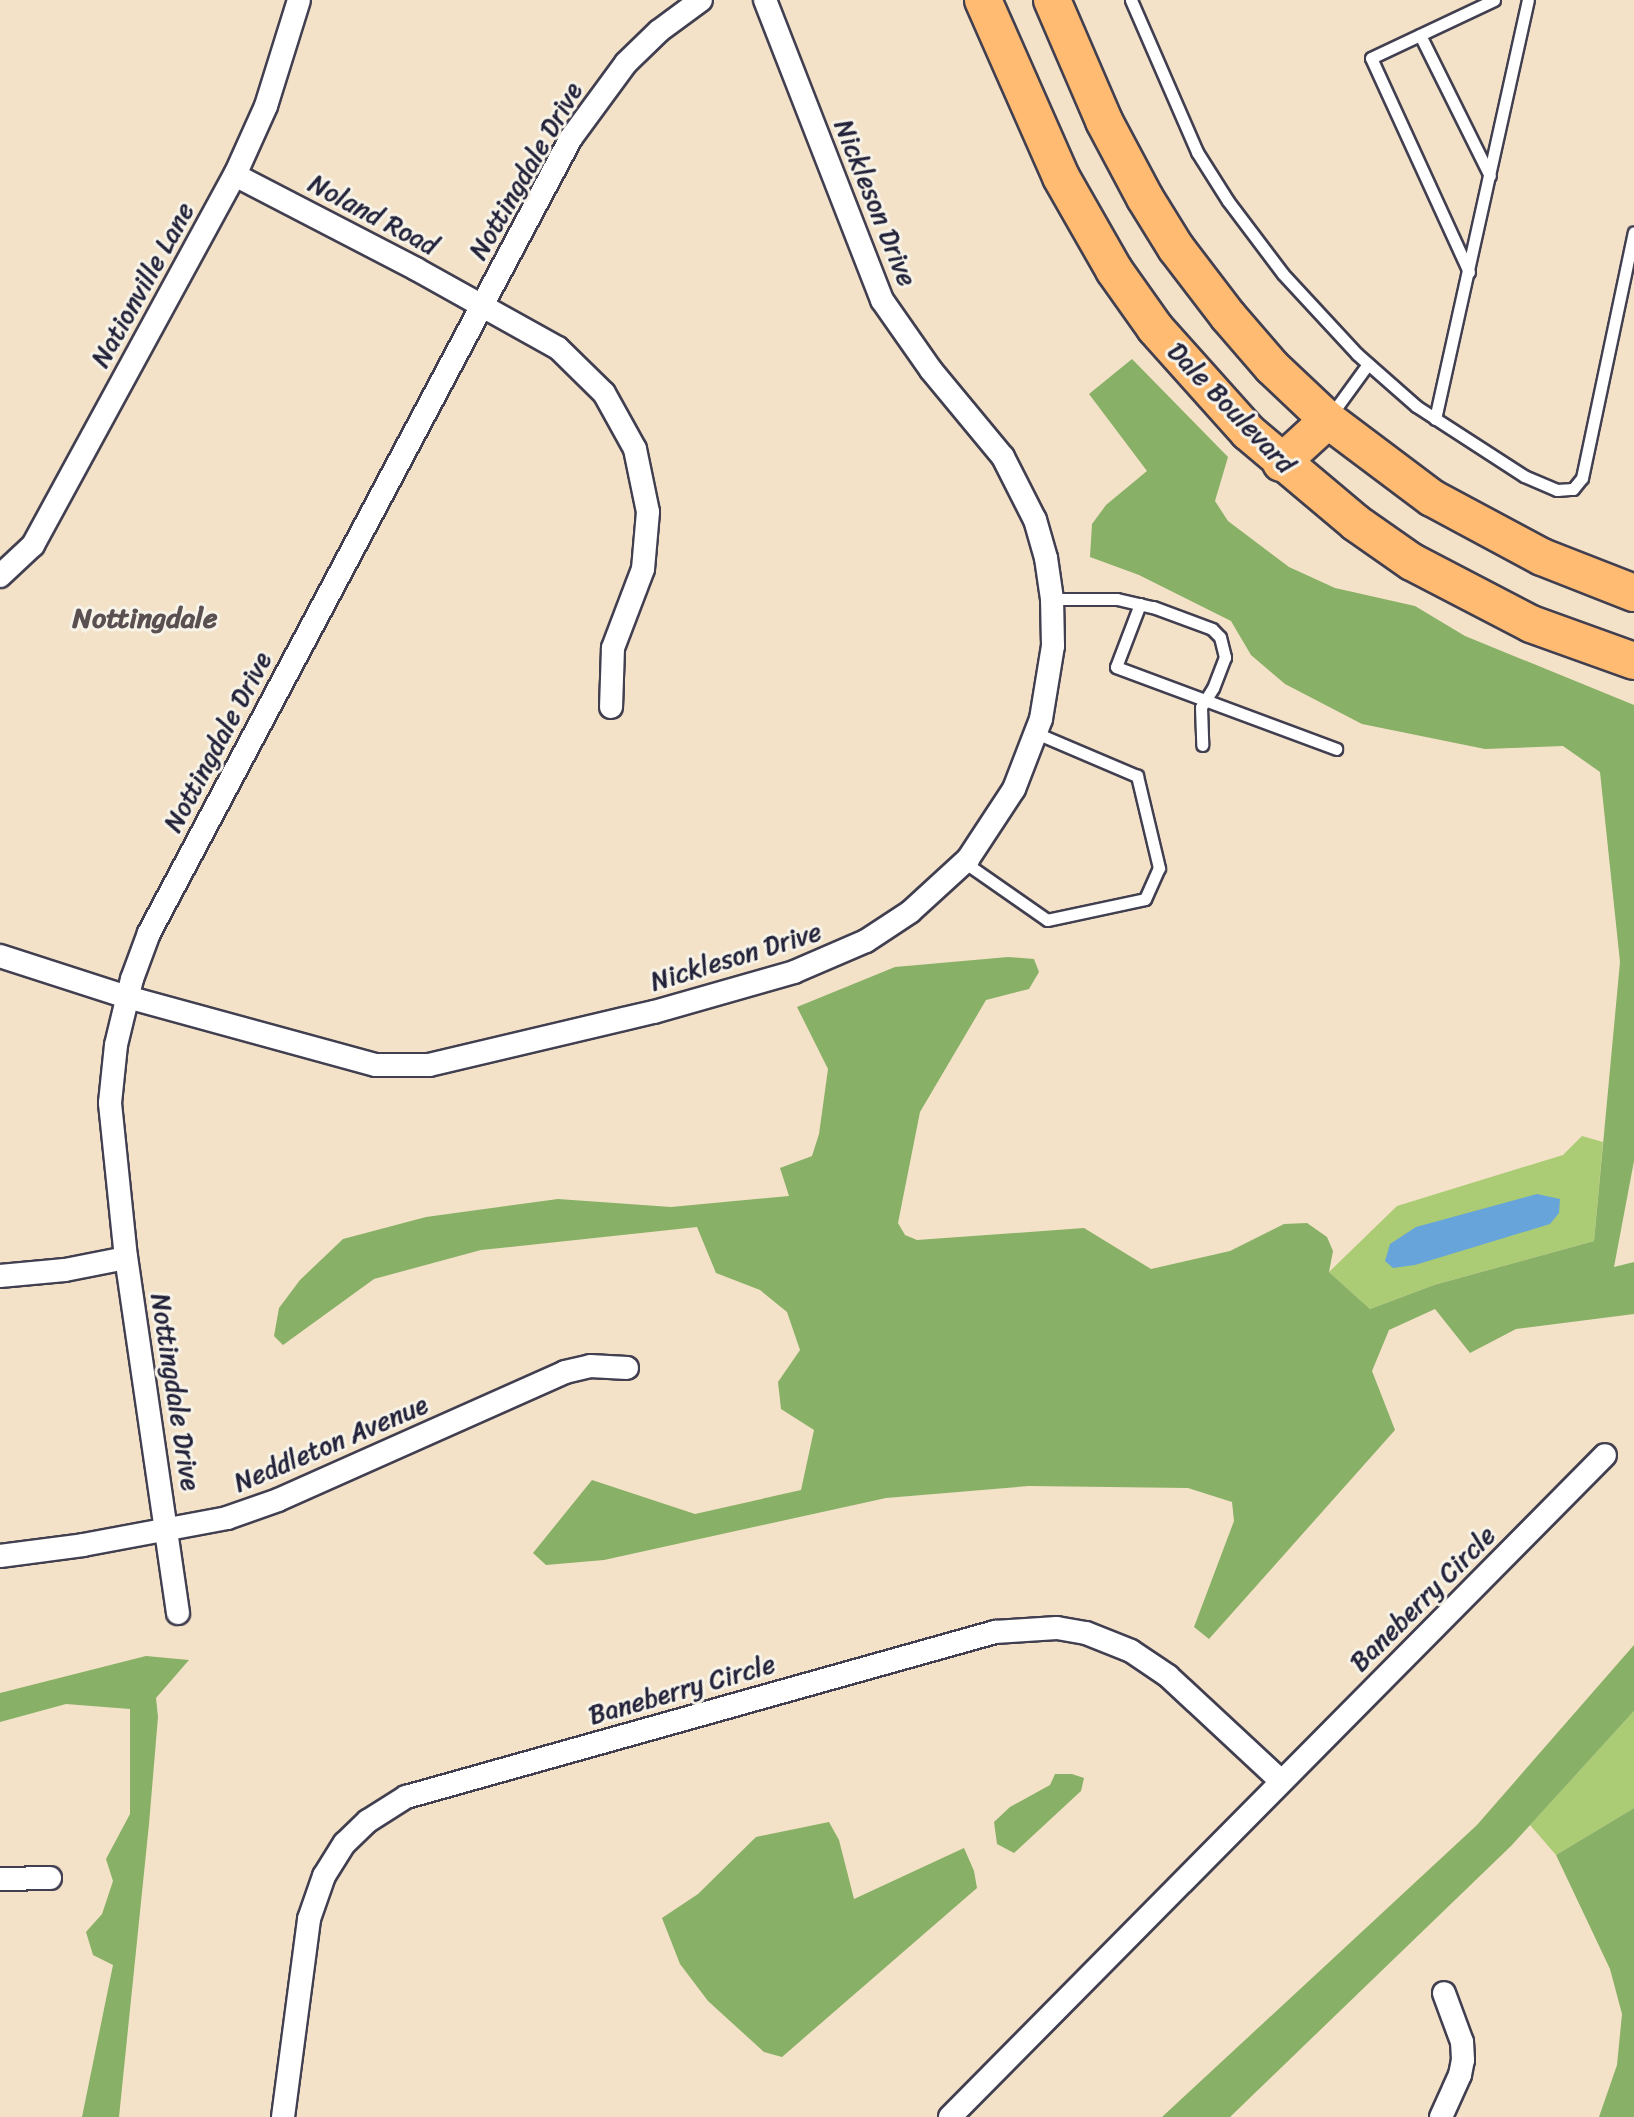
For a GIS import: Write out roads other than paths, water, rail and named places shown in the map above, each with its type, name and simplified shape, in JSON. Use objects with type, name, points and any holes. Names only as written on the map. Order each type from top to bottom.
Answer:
[{"type":"main road","name":"Dale Boulevard","points":[[983,0],[1061,177],[1114,270],[1155,328],[1209,393],[1281,463],[1367,531],[1471,595],[1531,624],[1634,661]]},
{"type":"main road","points":[[1052,0],[1104,121],[1176,248],[1246,337],[1328,420],[1420,490],[1492,533],[1542,557],[1634,593]]},
{"type":"main road","points":[[1281,463],[1328,420]]},
{"type":"street","name":"Nationville Lane","points":[[0,576],[33,545],[235,175],[266,106],[299,0]]},
{"type":"street","name":"Nottingdale Drive","points":[[178,1613],[126,1258],[110,1103],[116,1045],[127,997],[149,933],[571,138],[597,99],[659,31],[701,0]]},
{"type":"street","name":"Nickleson Drive","points":[[0,956],[127,997],[376,1065],[429,1065],[654,1012],[794,972],[866,941],[910,912],[964,862],[989,832],[1014,789],[1036,733],[1049,679],[1052,599],[1042,545],[1018,484],[1003,457],[903,334],[868,272],[765,0]]},
{"type":"street","name":"Noland Road","points":[[235,175],[481,304],[558,348],[583,369],[622,420],[644,480],[648,537],[643,569],[613,648],[611,707]]},
{"type":"street","points":[[0,1276],[65,1270],[126,1258]]},
{"type":"street","name":"Neddleton Avenue","points":[[0,1556],[227,1518],[278,1500],[565,1372],[590,1366],[627,1368]]},
{"type":"street","name":"Baneberry Circle","points":[[950,2117],[1605,1455]]},
{"type":"street","name":"Baneberry Circle","points":[[283,2117],[309,1919],[324,1876],[345,1843],[368,1821],[406,1797],[995,1632],[1057,1628],[1086,1633],[1131,1651],[1168,1676],[1281,1781]]},
{"type":"street","points":[[0,1879],[50,1878]]},
{"type":"street","points":[[1441,2117],[1460,2075],[1463,2060],[1462,2042],[1444,1993]]},
{"type":"lane","points":[[1131,0],[1179,116],[1228,201],[1283,274],[1368,364],[1435,419],[1542,485],[1565,491],[1580,484],[1634,232]]},
{"type":"lane","points":[[1469,273],[1371,58],[1494,0]]},
{"type":"lane","points":[[1435,419],[1528,0]]},
{"type":"lane","points":[[1420,35],[1490,176]]},
{"type":"lane","points":[[1328,420],[1368,364]]},
{"type":"lane","points":[[1052,599],[1088,597],[1140,604],[1212,629],[1220,637],[1225,657],[1199,721],[1202,745]]},
{"type":"lane","points":[[1140,604],[1116,667],[1336,749]]},
{"type":"lane","points":[[964,862],[1047,920],[1145,899],[1159,868],[1137,776],[1036,733]]},
{"type":"water","points":[[1537,1194],[1560,1199],[1559,1213],[1550,1224],[1415,1265],[1393,1268],[1385,1261],[1390,1244],[1416,1227]]},
{"type":"district","name":"Nottingdale","points":[[145,618]]}]
